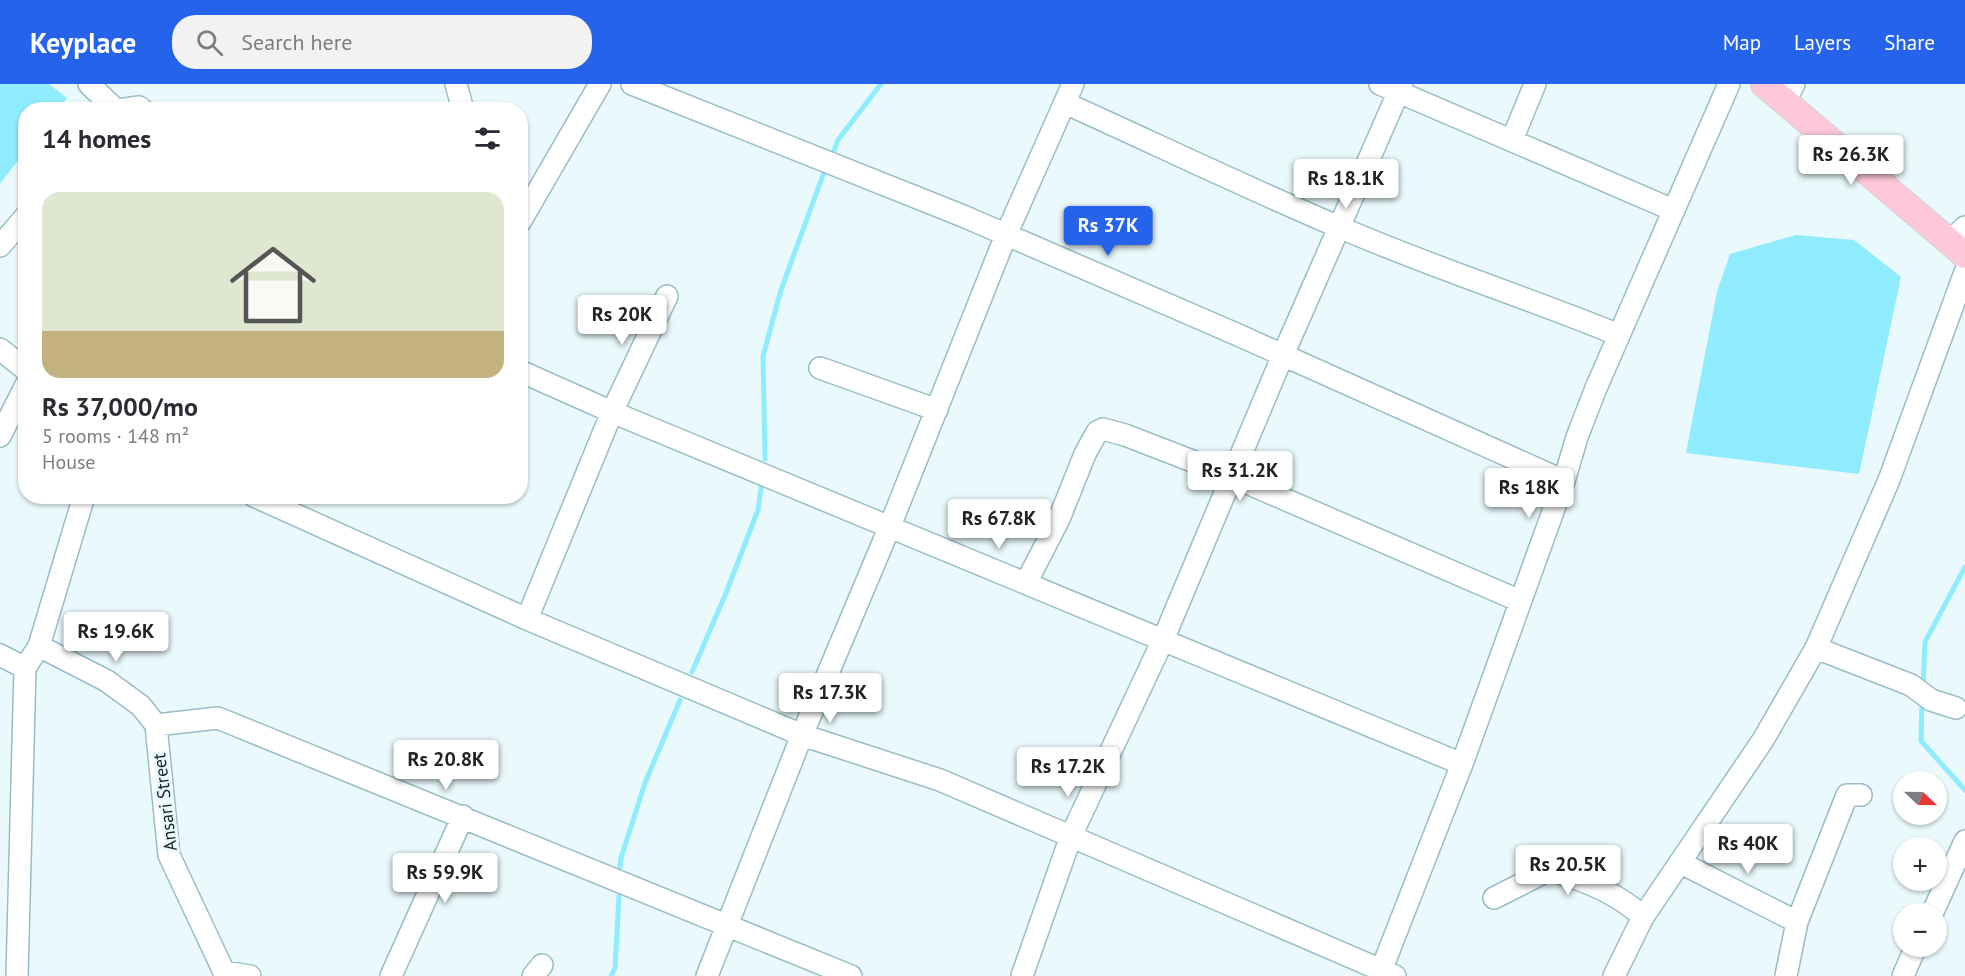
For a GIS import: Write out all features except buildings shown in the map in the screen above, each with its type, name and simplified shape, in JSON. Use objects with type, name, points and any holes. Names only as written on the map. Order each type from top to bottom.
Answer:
[{"type":"main road","points":[[1764,84],[1790,93],[1960,242]]},
{"type":"street","points":[[89,84],[108,102]]},
{"type":"street","points":[[456,84],[461,102]]},
{"type":"street","points":[[528,208],[600,84]]},
{"type":"street","points":[[632,84],[1006,235],[1283,355],[1564,481]]},
{"type":"street","points":[[1512,140],[1535,84]]},
{"type":"street","points":[[296,505],[527,620],[802,735],[940,780],[1385,974],[1564,481],[1577,437],[1729,84]]},
{"type":"street","points":[[1022,976],[1071,836],[1163,640],[1283,355],[1340,228],[1393,87],[1674,210]]},
{"type":"street","points":[[707,976],[802,735],[891,526],[1006,235],[1069,93],[1340,228],[1619,335]]},
{"type":"street","points":[[0,246],[18,225]]},
{"type":"street","points":[[1614,976],[1643,917],[1763,740],[1816,648],[1889,480],[1965,272]]},
{"type":"street","points":[[527,620],[612,412],[667,296]]},
{"type":"street","points":[[0,350],[18,364]]},
{"type":"street","points":[[820,368],[937,410]]},
{"type":"street","points":[[528,375],[612,412],[1462,764]]},
{"type":"street","points":[[0,436],[18,401]]},
{"type":"street","points":[[1026,583],[1059,519],[1085,454],[1098,432],[1103,429],[1125,435],[1232,476],[1520,601]]},
{"type":"street","points":[[18,976],[25,668],[39,646],[82,504]]},
{"type":"street","points":[[39,646],[106,681],[141,706],[156,726],[218,718],[851,976]]},
{"type":"street","points":[[1816,648],[1911,685],[1930,700],[1956,708]]},
{"type":"street","points":[[0,655],[25,668]]},
{"type":"street","name":"Ansari Street","points":[[156,726],[169,855],[224,974]]},
{"type":"street","points":[[1786,976],[1797,922],[1847,795],[1861,795]]},
{"type":"street","points":[[391,976],[462,817]]},
{"type":"street","points":[[1937,903],[1965,841]]},
{"type":"street","points":[[1681,863],[1797,922]]},
{"type":"street","points":[[1494,898],[1549,870],[1576,878],[1631,906],[1643,917]]},
{"type":"street","points":[[1903,976],[1911,957]]},
{"type":"street","points":[[224,974],[250,976]]},
{"type":"water","points":[[0,84],[49,84],[67,98],[64,102],[18,102],[18,160],[0,184]]},
{"type":"water","points":[[1796,235],[1854,240],[1901,277],[1859,474],[1686,453],[1717,292],[1730,254]]},
{"type":"waterway","points":[[834,150],[838,140],[881,84]]},
{"type":"waterway","points":[[765,459],[763,356],[781,290],[823,175]]},
{"type":"waterway","points":[[692,672],[758,510],[761,488]]},
{"type":"waterway","points":[[1923,686],[1925,642],[1965,567]]},
{"type":"waterway","points":[[620,867],[645,783],[680,700]]},
{"type":"waterway","points":[[1922,701],[1921,741],[1965,790]]},
{"type":"waterway","points":[[611,976],[615,968],[619,896]]}]
